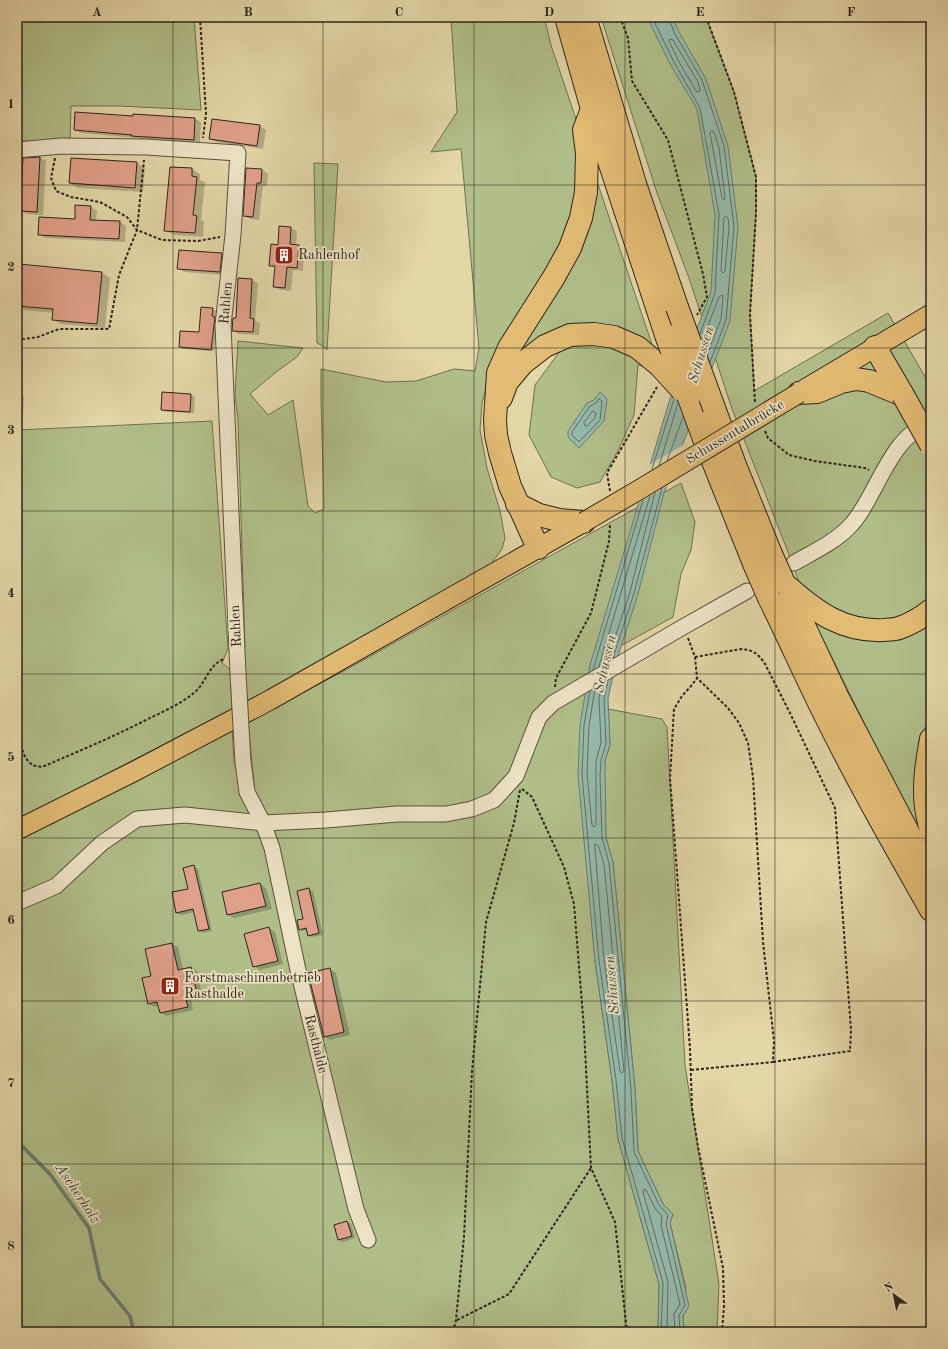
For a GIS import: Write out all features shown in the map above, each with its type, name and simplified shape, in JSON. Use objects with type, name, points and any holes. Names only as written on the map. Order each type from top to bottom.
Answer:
[{"type":"highway","points":[[566,17],[592,109],[666,335],[704,439],[777,591],[837,696],[926,879],[929,907]]},
{"type":"highway","points":[[585,17],[636,187],[677,307],[735,465],[763,560]]},
{"type":"highway","points":[[538,548],[517,504],[505,474],[500,453],[496,430],[498,373],[509,348],[554,277],[570,248],[581,218],[586,192],[587,153],[584,130],[592,109]]},
{"type":"highway","points":[[496,408],[508,382],[523,363],[545,346],[570,335],[594,334],[614,337],[637,347],[660,365],[690,398]]},
{"type":"highway","points":[[875,347],[931,445]]},
{"type":"highway","points":[[799,393],[817,392],[841,382],[856,380],[869,381],[903,395]]},
{"type":"highway","points":[[517,504],[539,515],[558,520],[584,522]]},
{"type":"highway","points":[[777,591],[802,600],[823,614],[846,626],[869,630],[898,629],[918,620],[931,610]]},
{"type":"highway","points":[[931,739],[928,756],[926,807],[931,832]]},
{"type":"main road","name":"Schussentalbrücke","points":[[17,830],[135,771],[270,700],[584,522],[931,314]]},
{"type":"street","name":"Rahlen","points":[[17,150],[61,146],[146,147],[238,153],[223,325],[243,762]]},
{"type":"street","points":[[794,564],[836,539],[850,526],[862,511],[900,445],[909,435],[931,424]]},
{"type":"street","points":[[17,903],[56,886],[102,844],[137,819],[185,815],[264,823],[397,814],[446,814],[472,810],[494,800],[516,776],[539,717],[553,703],[683,626],[747,591]]},
{"type":"street","name":"Rasthalde","points":[[243,762],[246,792],[264,823],[272,848],[298,970],[356,1209],[368,1240]]},
{"type":"path","points":[[200,17],[206,114],[201,151]]},
{"type":"path","points":[[706,17],[734,92],[756,176],[756,213],[750,314],[756,408]]},
{"type":"path","points":[[61,146],[54,161],[51,178],[56,191],[71,197],[100,202],[127,217],[137,230],[162,240],[198,241],[232,235]]},
{"type":"path","points":[[17,340],[38,337],[59,329],[109,329],[119,275],[137,230],[146,147]]},
{"type":"path","points":[[763,426],[768,438],[789,455],[815,461],[865,468],[881,477]]},
{"type":"path","points":[[683,626],[687,632],[695,657],[697,678],[728,708],[739,723],[748,743],[753,777],[763,942],[774,1041],[773,1062]]},
{"type":"path","points":[[691,1070],[773,1062],[850,1051],[852,1030],[835,808],[790,713],[764,662],[757,654],[749,650],[741,649],[695,657]]},
{"type":"path","points":[[17,710],[20,742],[23,753],[29,762],[35,766],[42,767],[118,734],[180,703],[197,691],[211,669],[221,660],[238,655]]},
{"type":"path","points":[[697,678],[682,696],[674,709],[670,778],[691,1070],[692,1108],[698,1147],[723,1268],[724,1306],[722,1332]]},
{"type":"path","points":[[453,1332],[456,1320],[464,1237],[472,1071],[486,922],[514,823],[521,789],[532,797],[564,867],[574,904],[584,1029],[591,1168],[615,1222],[627,1332]]},
{"type":"path","points":[[456,1320],[509,1294],[591,1168]]},
{"type":"green space","points":[[17,17],[194,17],[201,110],[119,106],[71,106],[70,142],[17,141]]},
{"type":"green space","points":[[451,17],[544,17],[551,45],[659,365],[594,334],[488,381],[482,403],[480,430],[487,468],[500,511],[505,538],[502,549],[491,564],[246,704],[241,647],[245,647],[238,420],[235,396],[238,341],[303,348],[297,357],[276,372],[250,394],[268,415],[293,400],[308,506],[315,513],[324,509],[321,369],[386,382],[416,381],[454,369],[475,371],[479,348],[461,149],[431,152],[457,112]]},
{"type":"green space","points":[[601,17],[706,17],[734,92],[756,177],[756,213],[750,314],[754,391],[888,313],[931,387],[931,714],[919,742],[916,789],[923,832],[919,829],[895,786],[811,615],[731,406],[689,278],[657,193]]},
{"type":"green space","points":[[314,163],[338,164],[327,350],[317,343]]},
{"type":"green space","points":[[584,340],[631,352],[647,367],[638,365],[634,415],[618,451],[600,482],[577,488],[551,477],[529,435],[535,385],[560,351]]},
{"type":"green space","points":[[212,421],[228,649],[222,663],[230,669],[232,709],[17,820],[17,430]]},
{"type":"green space","points":[[681,483],[695,522],[691,550],[681,574],[673,617],[590,665],[588,872],[595,961],[612,1080],[618,1139],[659,1284],[658,1332],[17,1332],[17,838],[100,799],[232,728],[234,762],[243,798],[255,795],[248,721],[342,672]]},
{"type":"green space","points":[[608,709],[662,719],[667,727],[685,1065],[719,1284],[717,1332],[684,1332],[683,1316],[686,1288],[670,1223],[673,1214],[663,1204],[638,1151],[635,1089],[613,862],[606,838],[604,776],[605,761],[610,745]]},
{"type":"water","name":"Schussen","points":[[647,17],[672,17],[706,79],[728,146],[738,227],[730,321],[664,493],[638,594],[617,659],[608,698],[610,745],[605,761],[606,838],[613,862],[635,1089],[638,1151],[663,1204],[673,1214],[670,1223],[689,1306],[683,1316],[684,1332],[658,1332],[659,1284],[618,1139],[612,1080],[595,961],[578,775],[580,725],[590,665],[669,402],[711,292],[715,215],[697,109],[670,64]]},
{"type":"water","points":[[600,392],[607,399],[604,421],[579,448],[568,437],[568,431],[587,403],[594,400]]},
{"type":"pier","points":[[685,444],[669,485],[635,505],[647,466]]},
{"type":"building","points":[[75,112],[195,118],[194,140],[131,136],[132,135],[74,130]]},
{"type":"building","points":[[212,119],[260,125],[257,146],[209,139]]},
{"type":"building","points":[[40,157],[37,212],[20,211],[23,158]]},
{"type":"building","points":[[71,158],[137,162],[135,188],[69,183]]},
{"type":"building","points":[[170,167],[192,168],[192,176],[197,177],[193,215],[197,216],[195,233],[164,231]]},
{"type":"building","points":[[246,168],[262,169],[261,183],[257,183],[253,217],[243,216]]},
{"type":"building","points":[[75,205],[91,206],[90,220],[120,221],[119,239],[38,235],[39,217],[75,219]]},
{"type":"building","name":"Rahlenhof","points":[[279,226],[291,227],[290,244],[299,245],[297,268],[287,267],[285,288],[273,287],[275,266],[269,266],[271,244],[278,245]]},
{"type":"building","points":[[179,250],[222,253],[220,272],[177,269]]},
{"type":"building","points":[[19,264],[102,272],[97,324],[52,320],[53,309],[17,306]]},
{"type":"building","points":[[238,278],[252,279],[250,318],[254,319],[253,332],[232,331],[233,318],[236,318]]},
{"type":"building","points":[[201,307],[213,308],[212,316],[215,317],[211,350],[179,347],[180,331],[199,332]]},
{"type":"building","points":[[162,392],[191,394],[190,412],[161,410]]},
{"type":"building","points":[[194,865],[209,929],[198,931],[193,909],[176,913],[172,892],[188,889],[183,868]]},
{"type":"building","points":[[260,883],[266,906],[227,915],[222,892]]},
{"type":"building","points":[[309,888],[319,933],[308,936],[306,928],[299,930],[297,920],[303,919],[297,891]]},
{"type":"building","points":[[269,927],[278,961],[253,967],[244,934]]},
{"type":"building","points":[[172,943],[178,970],[191,967],[197,993],[185,996],[188,1007],[160,1013],[157,1002],[148,1004],[142,978],[151,976],[145,949]]},
{"type":"building","points":[[330,968],[344,1032],[324,1037],[308,973]]},
{"type":"building","points":[[347,1221],[352,1236],[338,1240],[334,1225]]},
{"type":"waterway","name":"Ascherholz","points":[[17,1141],[50,1174],[89,1228],[100,1279],[130,1316],[134,1332]]},
{"type":"place","name":"Rahlenhof","points":[[284,255]]},
{"type":"place","name":"Forstmaschinenbetrieb Rasthalde","points":[[170,986]]}]
